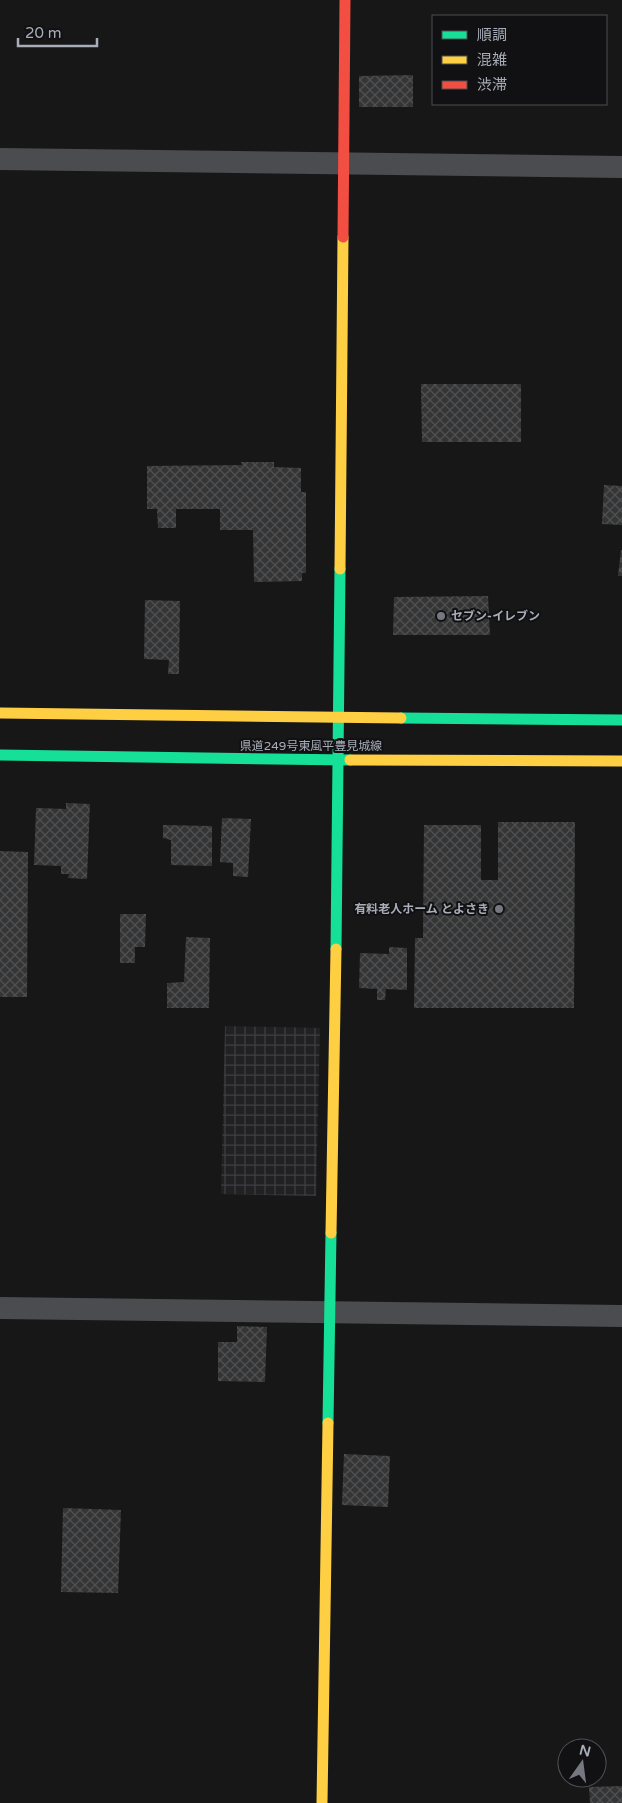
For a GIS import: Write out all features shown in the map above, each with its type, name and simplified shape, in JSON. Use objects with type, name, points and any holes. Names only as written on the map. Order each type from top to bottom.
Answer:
[{"type":"street","points":[[322,1803],[331,1313],[345,0]]},
{"type":"street","points":[[0,160],[622,167]]},
{"type":"street","points":[[0,713],[622,720]]},
{"type":"street","name":"県道249号東風平豊見城線","points":[[0,755],[338,760],[622,761]]},
{"type":"street","points":[[0,1308],[622,1316]]},
{"type":"shaded area","points":[[225,1026],[320,1028],[316,1196],[221,1194]]},
{"type":"building","points":[[413,75],[413,107],[359,107],[359,76]]},
{"type":"building","points":[[421,384],[521,384],[521,442],[422,442]]},
{"type":"building","points":[[241,462],[274,462],[274,467],[301,468],[301,492],[306,492],[306,573],[302,573],[302,581],[254,582],[253,530],[220,530],[220,509],[176,509],[176,528],[158,528],[157,509],[147,509],[147,466],[242,465]]},
{"type":"building","points":[[604,485],[622,486],[622,525],[602,524]]},
{"type":"building","points":[[621,550],[622,576],[618,576]]},
{"type":"building","name":"セブン-イレブン","points":[[488,596],[490,635],[393,635],[394,597]]},
{"type":"building","points":[[145,600],[180,601],[179,674],[168,674],[169,660],[144,659]]},
{"type":"building","points":[[66,803],[90,804],[87,879],[68,878],[69,874],[61,874],[61,866],[34,865],[36,808],[66,809]]},
{"type":"building","points":[[222,818],[251,819],[248,877],[233,876],[233,863],[220,862]]},
{"type":"building","name":"有料老人ホーム とよさき","points":[[498,822],[575,822],[574,1008],[414,1008],[415,938],[423,938],[424,825],[481,825],[481,880],[498,880]]},
{"type":"building","points":[[163,825],[212,826],[212,866],[171,865],[171,840],[163,838]]},
{"type":"building","points":[[0,851],[28,852],[27,997],[0,997]]},
{"type":"building","points":[[120,914],[146,914],[145,947],[135,947],[135,963],[120,963]]},
{"type":"building","points":[[186,937],[210,938],[209,1008],[167,1008],[167,983],[184,982]]},
{"type":"building","points":[[389,947],[407,948],[407,990],[386,989],[385,1000],[377,1000],[377,989],[359,988],[360,953],[389,954]]},
{"type":"building","points":[[237,1326],[267,1327],[265,1382],[218,1381],[218,1342],[237,1342]]},
{"type":"building","points":[[344,1454],[390,1456],[388,1507],[342,1505]]},
{"type":"building","points":[[63,1508],[121,1510],[118,1593],[61,1592]]},
{"type":"building","points":[[607,1786],[622,1786],[622,1803],[590,1803],[589,1788],[607,1788]]},
{"type":"traffic: fast","points":[[336,949],[340,569]]},
{"type":"traffic: fast","points":[[401,718],[622,720]]},
{"type":"traffic: fast","points":[[0,755],[350,760]]},
{"type":"traffic: fast","points":[[328,1423],[331,1233]]},
{"type":"traffic: slow","points":[[340,569],[343,237]]},
{"type":"traffic: slow","points":[[0,713],[401,718]]},
{"type":"traffic: slow","points":[[350,760],[622,761]]},
{"type":"traffic: slow","points":[[331,1233],[336,949]]},
{"type":"traffic: slow","points":[[322,1803],[328,1423]]},
{"type":"traffic: jam","points":[[343,237],[345,0]]},
{"type":"place","name":"セブン-イレブン","points":[[441,616]]},
{"type":"place","name":"有料老人ホーム とよさき","points":[[499,909]]}]
